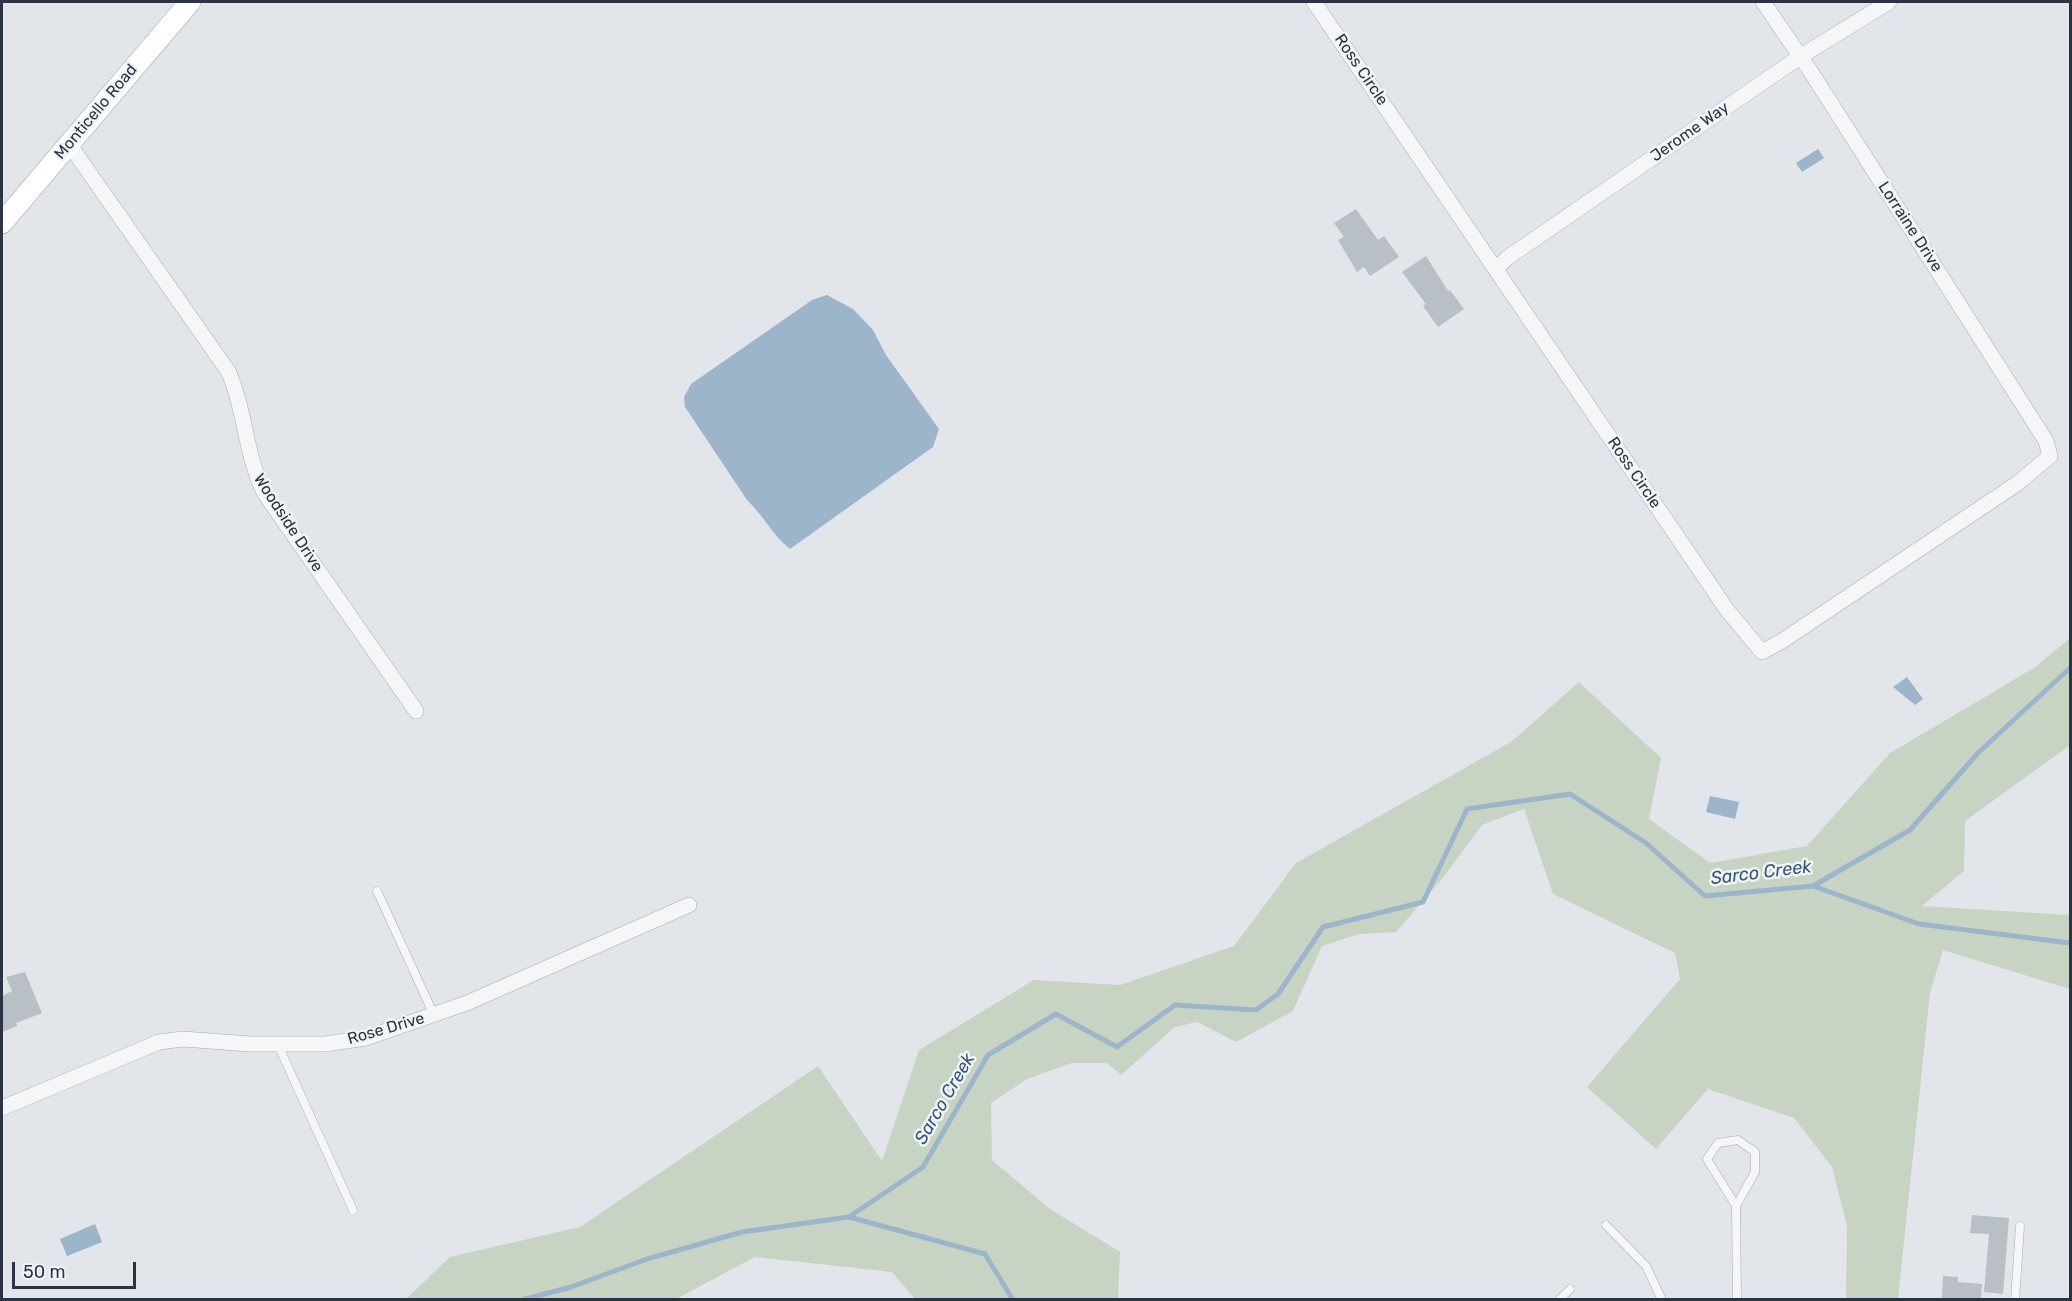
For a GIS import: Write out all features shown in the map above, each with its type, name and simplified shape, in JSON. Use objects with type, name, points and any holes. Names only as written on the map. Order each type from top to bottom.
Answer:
[{"type":"main road","name":"Monticello Road","points":[[2,223],[190,2]]},
{"type":"street","name":"Ross Circle","points":[[1314,2],[1727,610],[1762,652],[1782,641],[2018,483],[2050,456]]},
{"type":"street","name":"Lorraine Drive","points":[[1762,2],[1801,56],[2046,441],[2050,456]]},
{"type":"street","name":"Jerome Way","points":[[1496,269],[1507,258],[1801,56],[1888,2]]},
{"type":"street","name":"Woodside Drive","points":[[69,144],[228,371],[236,390],[254,472],[265,494],[416,711]]},
{"type":"street","name":"Rose Drive","points":[[2,1108],[159,1042],[183,1039],[325,1044],[366,1038],[434,1015],[585,953],[689,905]]},
{"type":"lane","points":[[377,891],[434,1015]]},
{"type":"lane","points":[[278,1044],[353,1210]]},
{"type":"lane","points":[[1736,1206],[1707,1159],[1718,1143],[1738,1140],[1755,1152],[1755,1172],[1736,1206],[1737,1299]]},
{"type":"lane","points":[[1606,1225],[1646,1266],[1662,1299]]},
{"type":"lane","points":[[2015,1299],[2020,1226]]},
{"type":"lane","points":[[1559,1299],[1570,1289]]},
{"type":"green space","points":[[2070,638],[2070,745],[1965,821],[1964,871],[1922,906],[2070,915],[2070,989],[1943,950],[1930,993],[1898,1299],[1846,1299],[1847,1226],[1832,1167],[1794,1118],[1708,1089],[1656,1149],[1587,1087],[1680,979],[1675,953],[1553,894],[1524,809],[1482,825],[1442,879],[1396,932],[1359,934],[1322,946],[1293,1011],[1236,1042],[1197,1022],[1175,1027],[1121,1075],[1107,1063],[1072,1063],[1027,1079],[991,1103],[992,1160],[1050,1209],[1120,1252],[1118,1299],[915,1299],[892,1272],[755,1257],[676,1299],[406,1299],[450,1257],[580,1227],[818,1066],[882,1161],[919,1050],[1034,980],[1120,985],[1234,946],[1296,863],[1511,742],[1579,682],[1661,758],[1649,819],[1710,863],[1807,846],[1890,753],[2034,668]]},
{"type":"water","points":[[1818,149],[1824,158],[1802,172],[1796,163]]},
{"type":"water","points":[[827,295],[853,309],[873,330],[886,355],[939,429],[933,447],[790,549],[747,500],[685,407],[684,397],[691,384],[812,300]]},
{"type":"water","points":[[1907,677],[1923,699],[1915,705],[1893,687]]},
{"type":"water","points":[[1710,796],[1739,802],[1735,819],[1706,812]]},
{"type":"water","points":[[95,1224],[102,1242],[67,1256],[60,1239]]},
{"type":"building","points":[[1356,209],[1378,240],[1384,236],[1399,257],[1370,276],[1364,267],[1357,272],[1338,240],[1344,237],[1334,223]]},
{"type":"building","points":[[1426,256],[1448,291],[1450,290],[1464,309],[1438,327],[1423,306],[1426,304],[1402,272]]},
{"type":"building","points":[[25,972],[42,1013],[16,1023],[17,1026],[2,1032],[2,996],[12,991],[6,977]]},
{"type":"building","points":[[1972,1215],[2009,1218],[2003,1294],[1984,1292],[1989,1234],[1970,1233]]},
{"type":"building","points":[[1943,1276],[1958,1277],[1958,1282],[1982,1284],[1981,1299],[1942,1299]]},
{"type":"waterway","name":"Sarco Creek","points":[[522,1300],[571,1287],[647,1259],[742,1232],[849,1217],[923,1167],[988,1055],[1056,1014],[1117,1047],[1175,1005],[1256,1010],[1278,994],[1323,927],[1423,902],[1467,809],[1570,794],[1646,843],[1705,896],[1813,886],[1910,830],[1978,753],[2070,668]]},
{"type":"waterway","points":[[1813,886],[1919,924],[2070,943]]},
{"type":"waterway","points":[[849,1217],[985,1254],[1013,1300]]}]
